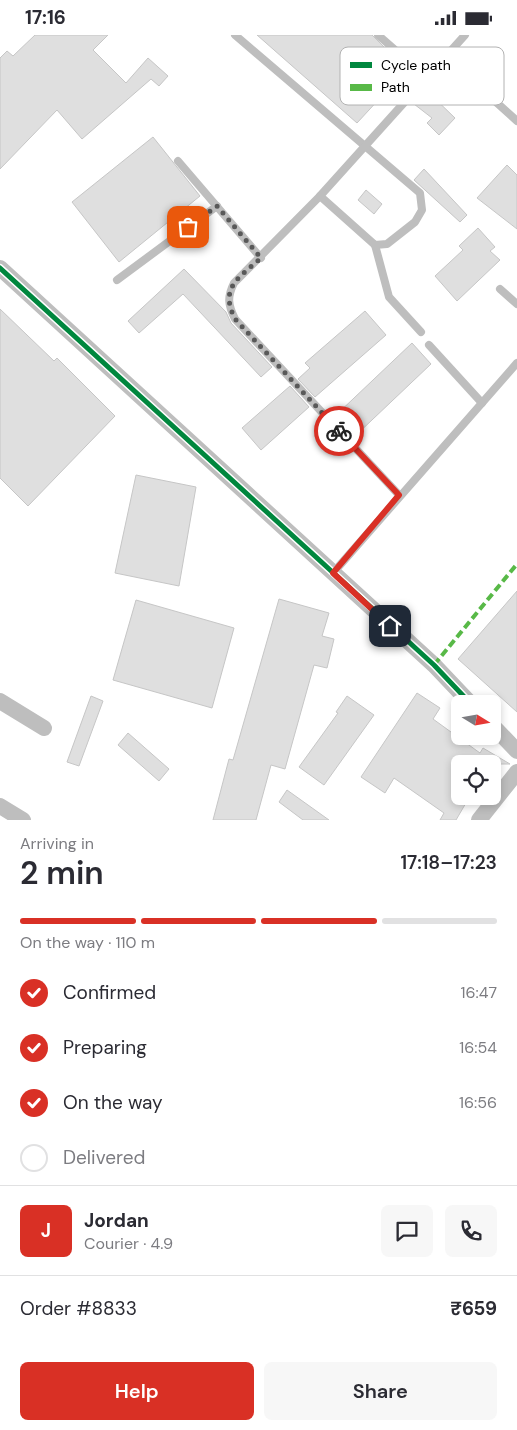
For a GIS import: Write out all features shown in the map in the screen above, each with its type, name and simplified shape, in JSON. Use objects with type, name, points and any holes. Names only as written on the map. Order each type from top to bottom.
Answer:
[{"type":"street","points":[[0,269],[434,665],[462,695]]},
{"type":"street","points":[[0,701],[44,728]]},
{"type":"street","points":[[501,734],[517,751]]},
{"type":"street","points":[[479,820],[517,771]]},
{"type":"street","points":[[0,806],[23,820]]},
{"type":"lane","points":[[235,35],[367,145],[420,193],[422,210],[410,227],[387,245],[375,245]]},
{"type":"lane","points":[[378,35],[392,47]]},
{"type":"lane","points":[[455,47],[465,35]]},
{"type":"lane","points":[[399,495],[235,319],[229,307],[228,294],[234,283],[320,197],[403,105]]},
{"type":"lane","points":[[499,105],[517,121]]},
{"type":"lane","points":[[178,161],[261,258]]},
{"type":"lane","points":[[320,197],[375,245],[389,297],[421,332]]},
{"type":"lane","points":[[117,280],[217,206]]},
{"type":"lane","points":[[500,289],[517,304]]},
{"type":"lane","points":[[429,345],[482,403]]},
{"type":"lane","points":[[333,573],[399,495],[517,363]]},
{"type":"building","points":[[35,35],[108,35],[93,50],[126,83],[148,58],[168,76],[159,86],[151,79],[82,139],[57,110],[0,169],[0,58],[7,51],[13,56]]},
{"type":"building","points":[[257,35],[372,35],[384,47],[340,47],[340,105],[374,105],[357,123]]},
{"type":"building","points":[[415,105],[442,105],[455,118],[439,135],[427,123],[432,118]]},
{"type":"building","points":[[153,137],[200,196],[119,262],[72,202]]},
{"type":"building","points":[[507,165],[517,175],[517,229],[477,198]]},
{"type":"building","points":[[424,169],[467,215],[460,222],[414,180]]},
{"type":"building","points":[[366,190],[382,204],[374,214],[358,200]]},
{"type":"building","points":[[478,228],[495,247],[490,251],[500,260],[457,301],[435,276],[463,250],[459,246]]},
{"type":"building","points":[[184,269],[226,312],[231,323],[272,367],[261,377],[183,294],[139,333],[128,321]]},
{"type":"building","points":[[0,309],[54,361],[57,358],[115,416],[28,506],[0,478]]},
{"type":"building","points":[[365,311],[386,335],[315,397],[298,379],[310,368],[305,363]]},
{"type":"building","points":[[412,343],[431,364],[353,438],[334,417]]},
{"type":"building","points":[[290,386],[309,407],[261,450],[242,428]]},
{"type":"building","points":[[136,475],[196,487],[179,586],[115,573]]},
{"type":"building","points":[[517,591],[517,712],[501,698],[501,695],[498,695],[458,659]]},
{"type":"building","points":[[279,599],[329,613],[322,636],[334,639],[327,668],[314,665],[285,769],[271,765],[256,820],[213,820],[229,759],[233,760]]},
{"type":"building","points":[[136,600],[234,628],[212,708],[113,680]]},
{"type":"building","points":[[417,693],[440,708],[433,719],[451,732],[451,745],[469,745],[480,753],[483,748],[495,755],[451,755],[451,805],[465,805],[456,820],[440,820],[444,813],[394,778],[385,793],[361,777]]},
{"type":"building","points":[[91,696],[103,701],[79,766],[67,762]]},
{"type":"building","points":[[347,696],[374,715],[324,785],[299,767],[338,713],[336,712]]},
{"type":"building","points":[[128,733],[169,769],[159,781],[118,745]]},
{"type":"building","points":[[501,759],[510,764],[501,764]]},
{"type":"building","points":[[287,790],[329,820],[303,820],[279,802]]},
{"type":"marked path","points":[[434,665],[517,564]]},
{"type":"cycle path","points":[[0,268],[434,665],[462,695]]},
{"type":"way so far","points":[[188,227],[217,206],[261,258],[234,283],[228,294],[229,307],[235,319],[339,431]]},
{"type":"route","points":[[339,431],[399,495],[333,573],[390,626]]}]
